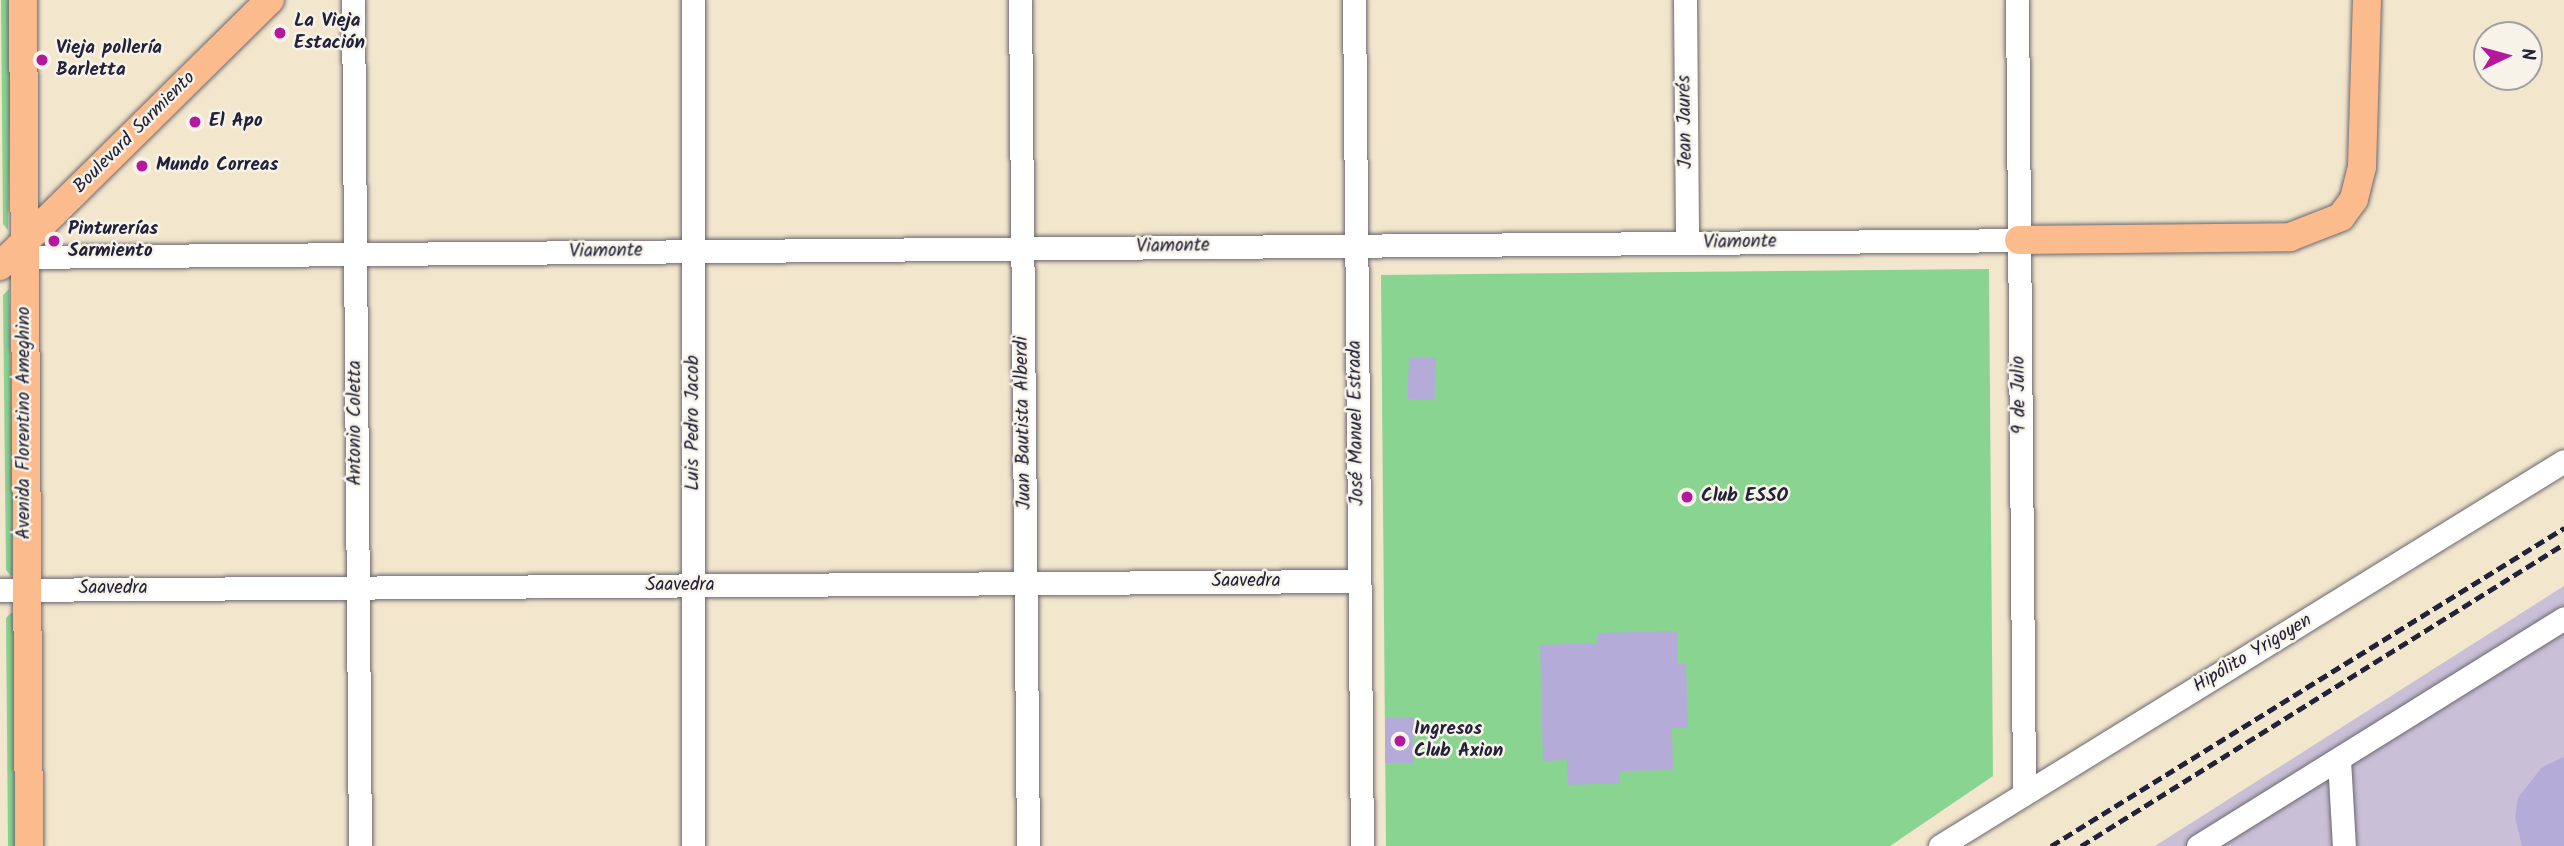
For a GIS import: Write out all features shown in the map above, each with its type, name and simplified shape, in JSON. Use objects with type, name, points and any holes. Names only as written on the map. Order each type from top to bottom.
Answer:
[{"type":"main road","name":"Avenida Florentino Ameghino","points":[[23,0],[11,256],[13,590],[29,846]]},
{"type":"main road","name":"Boulevard Sarmiento","points":[[11,256],[270,0]]},
{"type":"main road","name":"Viamonte","points":[[2019,240],[2290,237],[2341,217],[2354,199],[2362,167],[2367,0]]},
{"type":"street","name":"Antonio Coletta","points":[[353,0],[360,846]]},
{"type":"street","name":"Luis Pedro Jacob","points":[[693,0],[693,846]]},
{"type":"street","name":"Juan Bautista Alberdi","points":[[1020,0],[1028,846]]},
{"type":"street","name":"José Manuel Estrada","points":[[1353,0],[1362,846]]},
{"type":"street","name":"Jean Jaurés","points":[[1685,0],[1687,243]]},
{"type":"street","name":"9 de Julio","points":[[2017,0],[2024,790]]},
{"type":"street","name":"Viamonte","points":[[11,256],[2019,240]]},
{"type":"street","name":"Hipólito Yrigoyen","points":[[1940,846],[2024,790],[2564,461]]},
{"type":"street","name":"Saavedra","points":[[13,590],[1359,581]]},
{"type":"street","points":[[2199,846],[2564,618]]},
{"type":"street","points":[[2339,760],[2344,846]]},
{"type":"shaded area","points":[[2564,586],[2564,846],[2155,846]]},
{"type":"green space","points":[[1,0],[12,0],[8,230],[3,224]]},
{"type":"green space","name":"Club ESSO","points":[[1989,269],[1993,776],[1890,846],[1386,846],[1381,275]]},
{"type":"green space","points":[[9,289],[15,574],[11,576],[6,570],[3,295]]},
{"type":"green space","points":[[11,613],[15,614],[19,846],[8,846],[6,618]]},
{"type":"building","points":[[1409,357],[1436,358],[1435,400],[1408,399]]},
{"type":"building","points":[[1677,631],[1677,664],[1686,664],[1688,728],[1672,728],[1673,770],[1620,771],[1620,783],[1568,785],[1567,760],[1543,761],[1540,645],[1597,643],[1597,633]]},
{"type":"building","name":"Ingresos Club Axion","points":[[1385,717],[1414,717],[1414,763],[1385,763]]},
{"type":"building","points":[[2564,757],[2564,846],[2522,846],[2515,817],[2518,798],[2542,767]]},
{"type":"railway","points":[[2051,846],[2564,528]]},
{"type":"railway","points":[[2081,846],[2564,544]]},
{"type":"place","name":"La Vieja Estación","points":[[280,33]]},
{"type":"place","name":"Vieja pollería Barletta","points":[[42,60]]},
{"type":"place","name":"El Apo","points":[[195,122]]},
{"type":"place","name":"Mundo Correas","points":[[142,166]]},
{"type":"place","name":"Pinturerías Sarmiento","points":[[54,241]]},
{"type":"place","name":"Club ESSO","points":[[1687,497]]},
{"type":"place","name":"Ingresos Club Axion","points":[[1400,741]]}]
